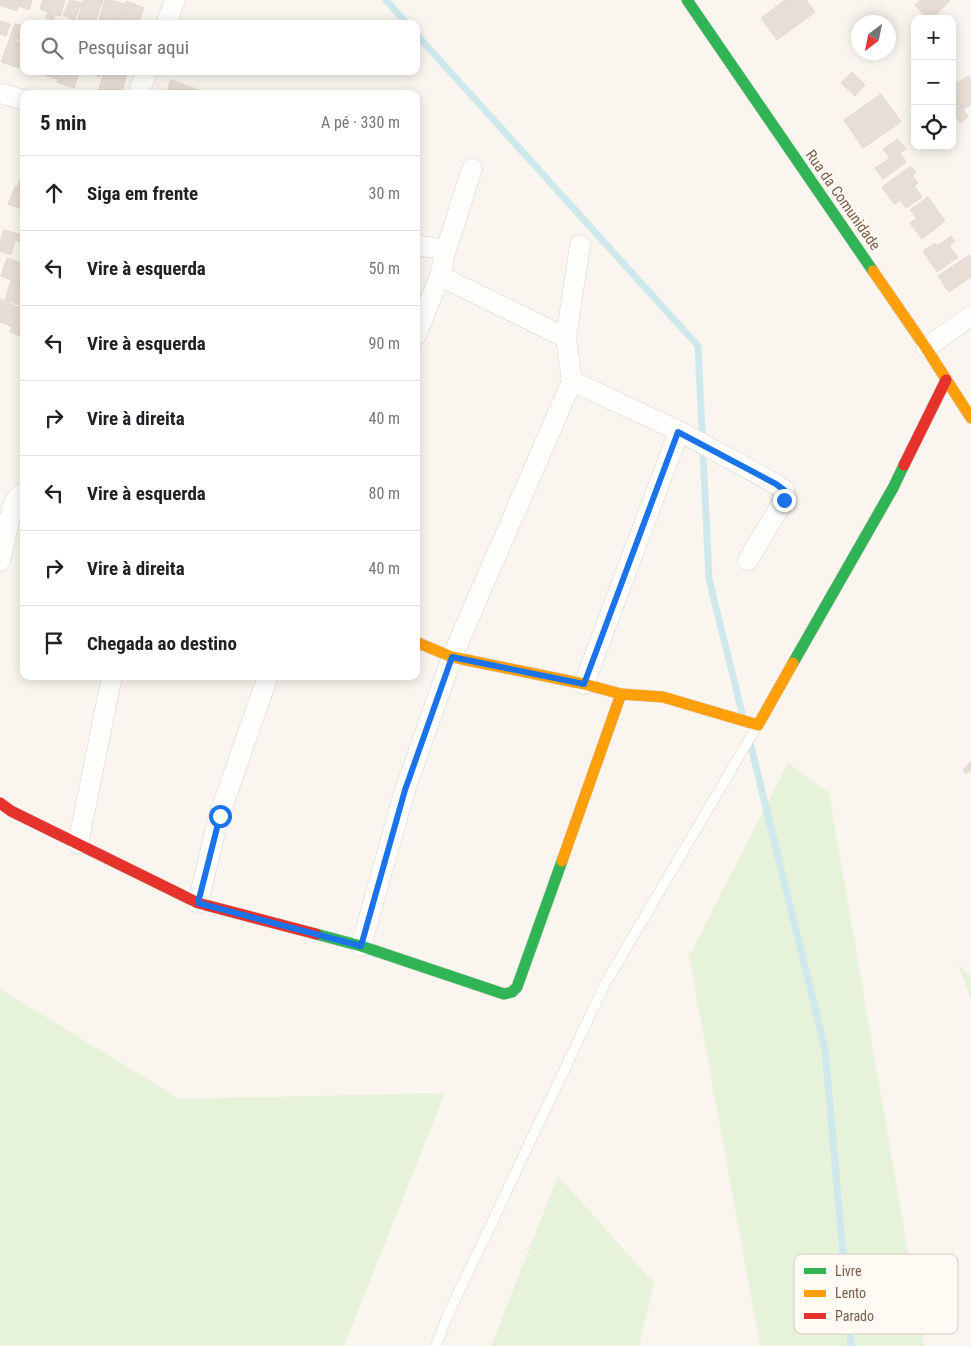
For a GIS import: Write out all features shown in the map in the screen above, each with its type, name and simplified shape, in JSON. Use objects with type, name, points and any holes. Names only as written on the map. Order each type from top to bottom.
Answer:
[{"type":"street","points":[[168,20],[175,0]]},
{"type":"street","name":"Rua da Comunidade","points":[[687,0],[926,348],[971,418]]},
{"type":"street","points":[[140,90],[145,75]]},
{"type":"street","points":[[0,93],[20,99]]},
{"type":"street","points":[[420,325],[440,276],[446,250],[472,169]]},
{"type":"street","points":[[420,246],[446,250]]},
{"type":"street","points":[[361,946],[405,790],[452,657],[572,381],[566,338],[580,246]]},
{"type":"street","points":[[440,276],[566,338]]},
{"type":"street","points":[[926,348],[971,316]]},
{"type":"street","points":[[420,644],[452,657],[584,684],[621,694],[663,697],[758,725],[893,488],[946,380]]},
{"type":"street","points":[[572,381],[678,432],[784,490],[784,500],[748,560]]},
{"type":"street","points":[[584,684],[678,432]]},
{"type":"street","points":[[0,561],[12,508],[20,496]]},
{"type":"street","points":[[78,844],[111,680]]},
{"type":"street","points":[[198,903],[220,816],[267,680]]},
{"type":"street","points":[[0,803],[11,811],[198,903],[361,946],[504,994],[512,992],[517,987],[621,694]]},
{"type":"lane","points":[[436,1346],[447,1317],[605,984],[758,725]]},
{"type":"green space","points":[[788,763],[829,793],[908,1254],[794,1254],[794,1334],[922,1334],[924,1346],[760,1346],[689,956]]},
{"type":"green space","points":[[958,964],[971,977],[971,1001]]},
{"type":"green space","points":[[0,989],[180,1099],[445,1093],[344,1346],[0,1346]]},
{"type":"green space","points":[[558,1176],[654,1283],[639,1346],[491,1346]]},
{"type":"building","points":[[1,0],[21,0],[17,11],[0,5]]},
{"type":"building","points":[[21,0],[32,0],[29,10],[19,6]]},
{"type":"building","points":[[43,0],[65,0],[60,16],[55,14],[53,20],[46,18],[48,12],[40,9]]},
{"type":"building","points":[[70,0],[82,3],[74,20],[63,15]]},
{"type":"building","points":[[84,0],[103,0],[96,20],[77,20]]},
{"type":"building","points":[[105,0],[124,4],[118,20],[99,20]]},
{"type":"building","points":[[785,0],[806,0],[815,12],[777,40],[761,18]]},
{"type":"building","points":[[921,0],[950,1],[935,15],[924,15],[915,5]]},
{"type":"building","points":[[126,1],[144,8],[140,20],[119,20]]},
{"type":"building","points":[[0,21],[10,24],[6,36],[0,34]]},
{"type":"building","points":[[15,24],[20,25],[20,40],[15,38],[14,40],[20,42],[19,68],[1,62]]},
{"type":"building","points":[[852,72],[865,85],[855,96],[841,83]]},
{"type":"building","points":[[44,75],[58,75],[57,79]]},
{"type":"building","points":[[59,75],[79,75],[74,88],[57,82]]},
{"type":"building","points":[[104,75],[127,75],[122,90],[98,90]]},
{"type":"building","points":[[968,76],[971,80],[971,104],[964,109],[956,97],[956,84]]},
{"type":"building","points":[[171,80],[199,90],[167,90]]},
{"type":"building","points":[[881,94],[901,122],[863,148],[844,120]]},
{"type":"building","points":[[956,98],[968,117],[960,123],[956,116]]},
{"type":"building","points":[[898,139],[906,149],[900,153],[906,162],[883,179],[875,168],[890,158],[883,149]]},
{"type":"building","points":[[911,166],[916,173],[912,175],[918,183],[914,186],[922,197],[906,208],[900,200],[894,204],[882,187]]},
{"type":"building","points":[[15,187],[20,189],[20,208],[8,204]]},
{"type":"building","points":[[928,197],[945,221],[922,239],[910,223],[917,218],[910,210]]},
{"type":"building","points":[[4,230],[20,234],[20,242],[15,240],[11,255],[0,251],[0,242]]},
{"type":"building","points":[[951,236],[955,241],[949,246],[958,257],[937,272],[923,251],[935,243],[937,246]]},
{"type":"building","points":[[969,255],[971,257],[971,277],[949,292],[938,276]]},
{"type":"building","points":[[7,258],[20,263],[20,283],[1,276]]},
{"type":"building","points":[[11,281],[20,284],[20,305],[5,300]]},
{"type":"building","points":[[0,299],[20,308],[20,336],[10,332],[12,327],[0,322]]},
{"type":"building","points":[[971,761],[971,770],[966,774],[963,770]]},
{"type":"waterway","points":[[386,0],[404,20]]},
{"type":"waterway","points":[[420,38],[698,346],[709,579],[742,713]]},
{"type":"waterway","points":[[749,738],[825,1049],[843,1254]]},
{"type":"waterway","points":[[850,1334],[851,1346]]},
{"type":"traffic: fast","points":[[687,0],[873,271]]},
{"type":"traffic: fast","points":[[793,663],[893,488],[904,465]]},
{"type":"traffic: fast","points":[[316,934],[361,946],[504,994],[512,992],[517,987],[562,861]]},
{"type":"traffic: slow","points":[[873,271],[971,418]]},
{"type":"traffic: slow","points":[[420,644],[452,657],[584,684],[621,694],[663,697],[758,725],[793,663]]},
{"type":"traffic: slow","points":[[562,861],[621,694]]},
{"type":"traffic: jam","points":[[904,465],[946,380]]},
{"type":"traffic: jam","points":[[0,803],[11,811],[198,903],[316,934]]},
{"type":"route","points":[[220,816],[198,903],[361,946],[405,790],[452,657],[584,684],[678,432],[776,484],[784,490],[784,500]]}]
